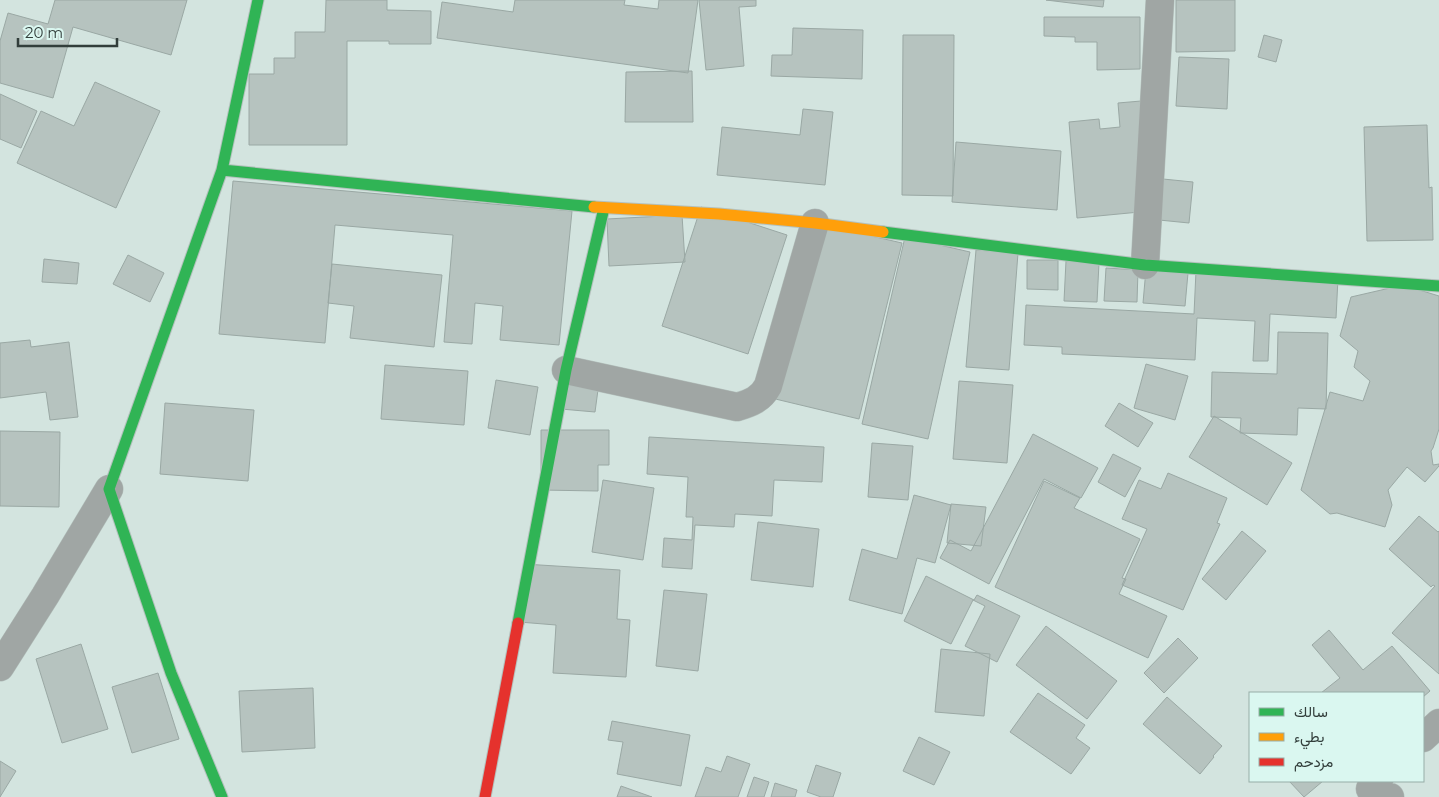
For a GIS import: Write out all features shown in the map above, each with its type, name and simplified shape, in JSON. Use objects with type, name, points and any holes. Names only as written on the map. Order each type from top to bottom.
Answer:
[{"type":"street","points":[[0,668],[109,489],[222,170],[258,0]]},
{"type":"street","points":[[1145,265],[1160,0]]},
{"type":"street","points":[[222,170],[604,208],[719,214],[815,223],[1145,265],[1439,286]]},
{"type":"street","points":[[485,797],[566,370],[604,208]]},
{"type":"street","points":[[566,370],[737,407],[750,404],[764,394],[768,386],[815,223]]},
{"type":"street","points":[[109,489],[170,673],[222,797]]},
{"type":"street","points":[[1424,737],[1439,722]]},
{"type":"building","points":[[55,0],[187,0],[171,55],[73,27],[53,98],[0,83],[0,41],[8,13],[48,24]]},
{"type":"building","points":[[326,0],[387,0],[387,10],[431,11],[431,44],[347,41],[347,145],[249,145],[249,74],[274,74],[274,58],[295,58],[295,32],[325,32]]},
{"type":"building","points":[[515,0],[625,0],[624,5],[658,9],[659,0],[698,0],[688,73],[437,38],[442,2],[513,12]]},
{"type":"building","points":[[699,0],[756,0],[756,6],[739,7],[744,66],[706,70]]},
{"type":"building","points":[[1046,0],[1104,0],[1103,7]]},
{"type":"building","points":[[1176,0],[1235,0],[1235,51],[1176,52]]},
{"type":"building","points":[[1044,17],[1140,17],[1140,69],[1097,70],[1097,42],[1075,42],[1075,37],[1044,36]]},
{"type":"building","points":[[793,28],[863,30],[862,79],[771,76],[772,55],[792,55]]},
{"type":"building","points":[[903,35],[954,35],[953,196],[902,195]]},
{"type":"building","points":[[1264,35],[1282,40],[1276,62],[1258,57]]},
{"type":"building","points":[[1179,57],[1229,59],[1227,109],[1176,106]]},
{"type":"building","points":[[692,71],[693,122],[625,122],[626,72]]},
{"type":"building","points":[[95,82],[160,111],[116,208],[17,163],[41,111],[74,126]]},
{"type":"building","points":[[0,94],[37,111],[21,148],[0,139]]},
{"type":"building","points":[[1141,101],[1150,211],[1077,218],[1069,122],[1099,119],[1100,129],[1120,127],[1118,103]]},
{"type":"building","points":[[803,109],[833,112],[825,185],[717,175],[722,127],[800,135]]},
{"type":"building","points":[[1427,125],[1429,188],[1432,187],[1433,240],[1367,241],[1364,127]]},
{"type":"building","points":[[956,142],[1061,151],[1057,210],[952,202]]},
{"type":"building","points":[[1163,179],[1193,182],[1189,223],[1159,220]]},
{"type":"building","points":[[233,181],[572,211],[559,345],[500,340],[503,306],[475,303],[472,344],[444,342],[453,235],[335,225],[325,343],[219,334]]},
{"type":"building","points":[[701,207],[787,235],[748,354],[662,326]]},
{"type":"building","points":[[682,215],[685,262],[609,266],[607,219]]},
{"type":"building","points":[[810,222],[902,243],[859,419],[767,397]]},
{"type":"building","points":[[905,237],[970,252],[928,439],[862,424]]},
{"type":"building","points":[[976,250],[1018,253],[1009,370],[966,367]]},
{"type":"building","points":[[128,255],[164,273],[150,302],[113,284]]},
{"type":"building","points":[[44,259],[79,263],[77,284],[42,282]]},
{"type":"building","points":[[1027,260],[1058,260],[1058,290],[1027,289]]},
{"type":"building","points":[[1066,261],[1099,263],[1097,302],[1064,301]]},
{"type":"building","points":[[332,264],[442,275],[434,347],[350,338],[354,306],[328,303]]},
{"type":"building","points":[[1106,268],[1138,270],[1137,302],[1104,301]]},
{"type":"building","points":[[1146,269],[1188,273],[1185,306],[1143,303]]},
{"type":"building","points":[[1196,271],[1338,278],[1336,318],[1270,314],[1268,361],[1253,361],[1255,321],[1197,318],[1195,360],[1062,354],[1062,347],[1024,345],[1026,305],[1194,314]]},
{"type":"building","points":[[1403,285],[1439,296],[1439,429],[1431,451],[1433,465],[1439,464],[1439,466],[1425,482],[1407,467],[1388,490],[1392,505],[1385,527],[1337,513],[1330,514],[1301,490],[1330,392],[1363,401],[1370,381],[1354,367],[1358,351],[1340,336],[1351,297]]},
{"type":"building","points":[[1278,332],[1328,333],[1326,409],[1298,408],[1297,435],[1240,433],[1241,418],[1211,417],[1212,372],[1277,374]]},
{"type":"building","points":[[30,340],[31,347],[69,342],[78,417],[50,420],[46,392],[0,398],[0,343]]},
{"type":"building","points":[[1146,364],[1188,376],[1175,420],[1134,408]]},
{"type":"building","points":[[385,365],[468,371],[464,425],[381,419]]},
{"type":"building","points":[[565,371],[600,375],[595,412],[561,409]]},
{"type":"building","points":[[496,380],[538,387],[530,435],[488,428]]},
{"type":"building","points":[[959,381],[1013,385],[1007,463],[953,459]]},
{"type":"building","points":[[165,403],[254,410],[248,481],[160,474]]},
{"type":"building","points":[[1119,403],[1153,423],[1138,447],[1105,426]]},
{"type":"building","points":[[1214,416],[1292,463],[1267,505],[1189,457]]},
{"type":"building","points":[[541,430],[609,430],[609,465],[598,465],[598,491],[541,490]]},
{"type":"building","points":[[0,431],[60,432],[59,507],[0,506]]},
{"type":"building","points":[[1033,434],[1098,468],[1081,498],[1044,479],[989,584],[940,558],[950,540],[971,551]]},
{"type":"building","points":[[649,437],[824,447],[822,482],[774,480],[772,516],[735,514],[734,527],[695,525],[692,569],[662,567],[664,538],[692,540],[693,517],[686,517],[688,477],[647,474]]},
{"type":"building","points":[[872,443],[913,446],[908,500],[868,497]]},
{"type":"building","points":[[1113,454],[1141,468],[1125,497],[1098,482]]},
{"type":"building","points":[[1168,473],[1227,498],[1217,523],[1220,524],[1183,610],[1122,585],[1147,529],[1122,519],[1139,480],[1161,489]]},
{"type":"building","points":[[603,480],[654,488],[643,560],[592,552]]},
{"type":"building","points":[[1044,481],[1080,498],[1074,508],[1140,539],[1122,578],[1126,579],[1119,594],[1167,616],[1148,658],[995,587]]},
{"type":"building","points":[[914,495],[951,505],[935,563],[917,558],[902,614],[849,600],[862,549],[897,559]]},
{"type":"building","points":[[951,504],[986,507],[981,546],[947,543]]},
{"type":"building","points":[[1419,516],[1439,531],[1439,674],[1392,633],[1435,586],[1431,587],[1389,549]]},
{"type":"building","points":[[758,522],[819,529],[813,587],[751,580]]},
{"type":"building","points":[[1242,531],[1266,551],[1226,600],[1202,579]]},
{"type":"building","points":[[524,564],[620,570],[617,619],[630,620],[626,677],[553,673],[556,625],[519,622]]},
{"type":"building","points":[[926,576],[974,600],[977,595],[1020,616],[997,662],[965,646],[985,606],[973,600],[951,644],[904,621]]},
{"type":"building","points":[[664,590],[707,594],[698,671],[656,666]]},
{"type":"building","points":[[1046,626],[1117,681],[1087,719],[1016,665]]},
{"type":"building","points":[[1329,630],[1363,670],[1392,646],[1430,691],[1424,696],[1424,692],[1322,692],[1340,678],[1312,645]]},
{"type":"building","points":[[1178,638],[1198,658],[1164,693],[1144,673]]},
{"type":"building","points":[[81,644],[108,729],[62,743],[36,659]]},
{"type":"building","points":[[941,649],[990,654],[984,716],[935,712]]},
{"type":"building","points":[[158,673],[179,739],[132,753],[112,687]]},
{"type":"building","points":[[313,688],[315,748],[242,752],[239,691]]},
{"type":"building","points":[[1038,693],[1085,725],[1076,738],[1090,748],[1071,774],[1010,732]]},
{"type":"building","points":[[1167,697],[1222,746],[1200,774],[1143,724]]},
{"type":"building","points":[[612,721],[690,735],[681,786],[617,774],[623,742],[608,740]]},
{"type":"building","points":[[919,737],[950,752],[934,785],[903,771]]},
{"type":"building","points":[[727,756],[750,764],[738,797],[695,797],[706,767],[721,772]]},
{"type":"building","points":[[0,761],[16,771],[0,797]]},
{"type":"building","points":[[816,765],[841,773],[833,797],[821,797],[807,792]]},
{"type":"building","points":[[754,777],[769,782],[764,797],[747,797]]},
{"type":"building","points":[[1290,782],[1322,782],[1304,797]]},
{"type":"building","points":[[775,783],[797,790],[795,797],[771,797]]},
{"type":"building","points":[[621,786],[652,797],[617,797]]},
{"type":"traffic: fast","points":[[258,0],[222,170],[594,207]]},
{"type":"traffic: fast","points":[[222,170],[109,489],[171,673],[222,797]]},
{"type":"traffic: fast","points":[[518,623],[566,370],[604,208]]},
{"type":"traffic: fast","points":[[883,232],[1145,265],[1439,286]]},
{"type":"traffic: slow","points":[[594,207],[719,214],[815,223],[883,232]]},
{"type":"traffic: jam","points":[[485,797],[518,623]]}]
